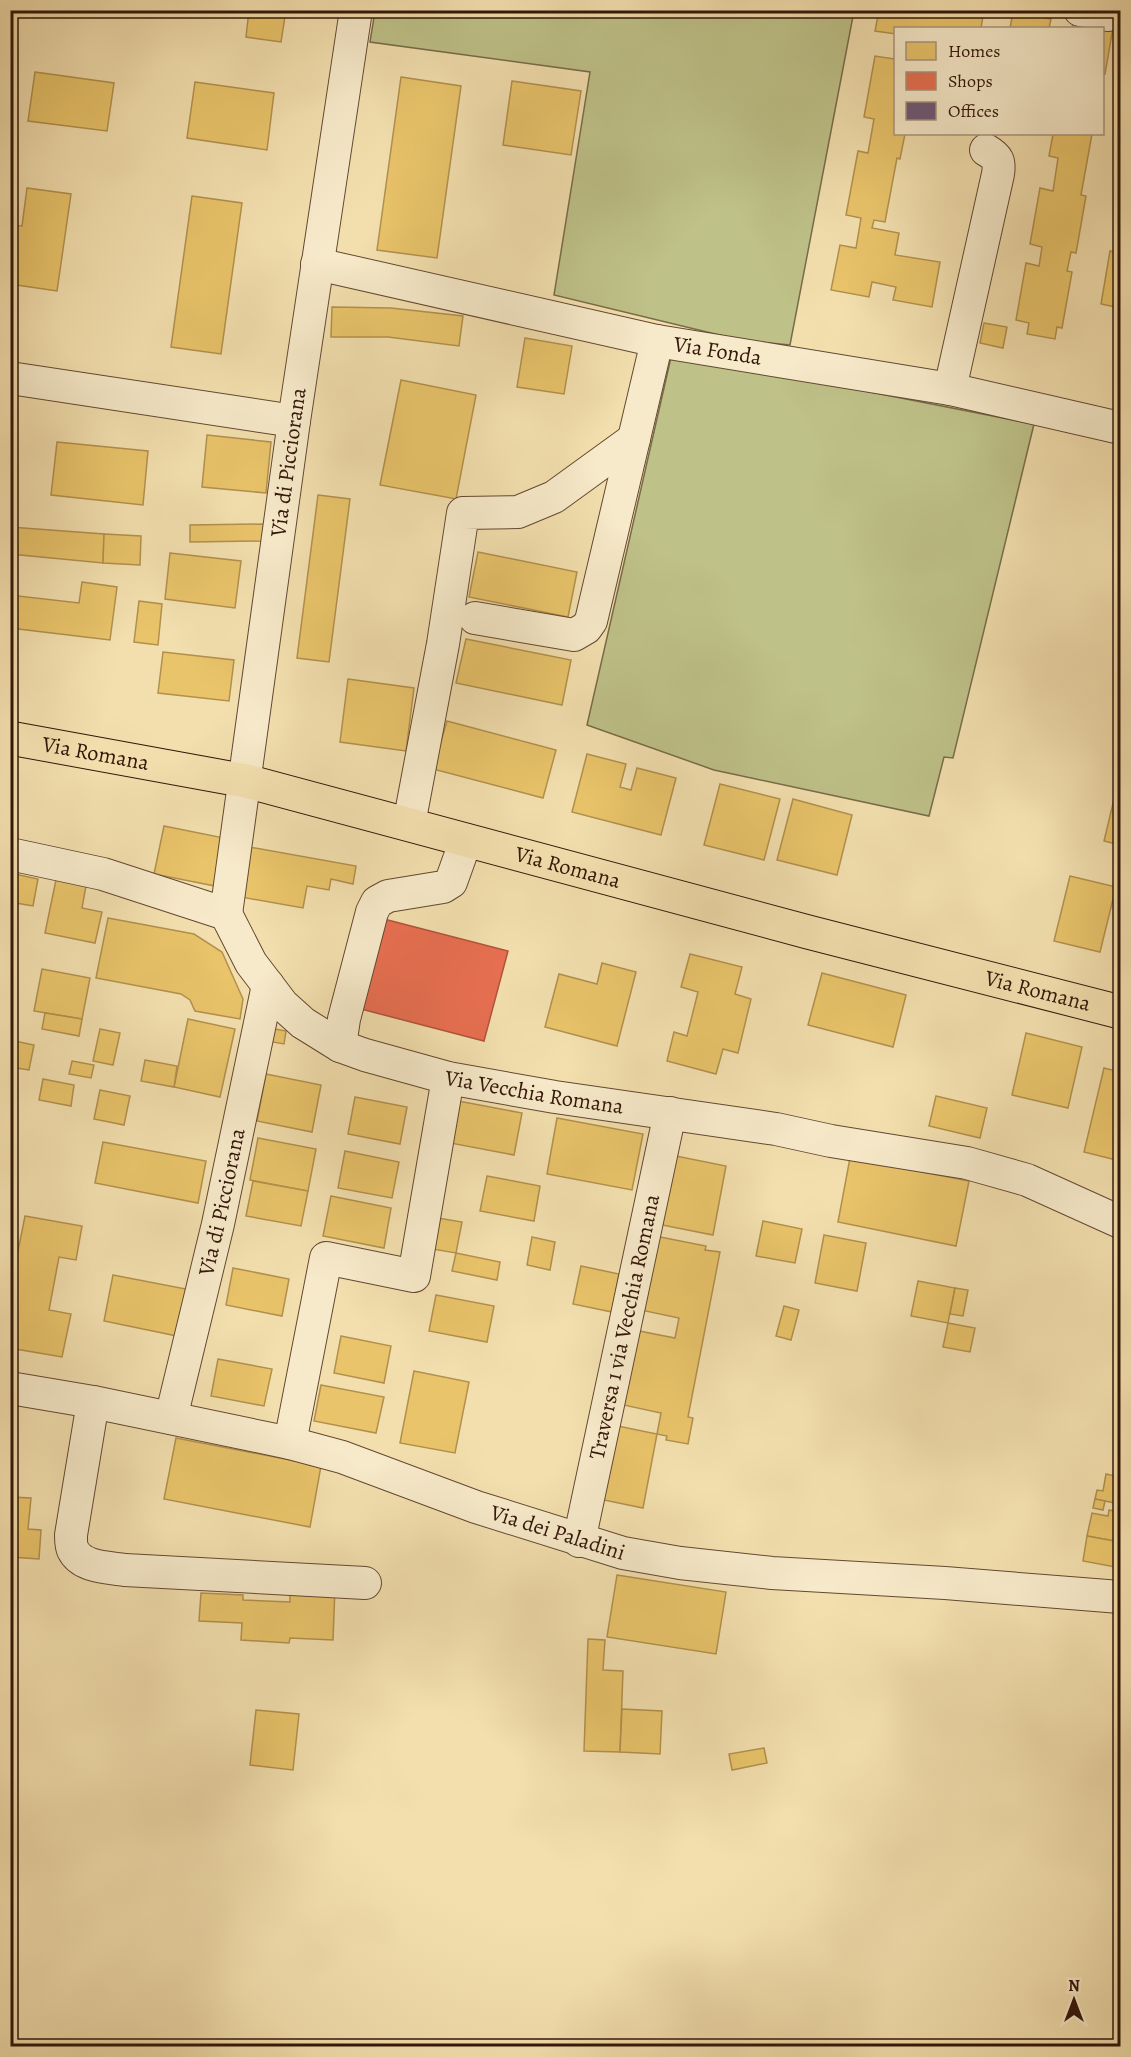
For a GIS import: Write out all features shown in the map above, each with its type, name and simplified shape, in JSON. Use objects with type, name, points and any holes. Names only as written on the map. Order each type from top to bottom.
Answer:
[{"type":"main road","name":"Via Romana","points":[[10,738],[246,781],[808,932],[1120,1012]]},
{"type":"street","name":"Via di Picciorana","points":[[226,914],[294,421],[356,10]]},
{"type":"street","points":[[1080,10],[1108,15],[1120,10]]},
{"type":"street","points":[[950,388],[1000,162],[986,150]]},
{"type":"street","name":"Via Fonda","points":[[317,264],[657,341],[950,388],[1120,428]]},
{"type":"street","points":[[475,618],[574,635],[586,628],[591,621],[657,341]]},
{"type":"street","points":[[10,378],[294,421]]},
{"type":"street","points":[[409,824],[443,644],[463,513],[518,512],[554,497],[634,439]]},
{"type":"street","points":[[340,1046],[344,1019],[372,912],[377,902],[388,896],[443,888],[451,882],[466,840]]},
{"type":"street","points":[[10,854],[103,874],[226,914]]},
{"type":"street","name":"Via Vecchia Romana","points":[[226,914],[250,963],[283,1005],[303,1023],[340,1046],[365,1055],[448,1078],[555,1097],[776,1129],[831,1141],[967,1163],[1027,1180],[1120,1222]]},
{"type":"street","name":"Via di Picciorana","points":[[171,1418],[218,1224],[268,985]]},
{"type":"street","points":[[290,1443],[326,1258],[414,1276],[448,1078]]},
{"type":"street","name":"Traversa 1 via Vecchia Romana","points":[[579,1541],[670,1113]]},
{"type":"street","name":"Via dei Paladini","points":[[10,1389],[93,1402],[290,1443],[342,1457],[476,1507],[623,1553],[681,1563],[772,1573],[945,1583],[1120,1598]]},
{"type":"street","points":[[93,1402],[70,1535],[72,1549],[81,1559],[94,1566],[125,1570],[365,1583]]},
{"type":"green space","points":[[375,11],[854,11],[790,345],[740,340],[554,295],[590,72],[370,42]]},
{"type":"green space","points":[[672,353],[1034,424],[953,758],[944,757],[929,816],[714,770],[587,725]]},
{"type":"building: Homes","points":[[249,10],[286,10],[281,42],[246,37]]},
{"type":"building: Homes","points":[[879,10],[919,10],[944,15],[945,10],[984,10],[981,27],[894,27],[894,34],[875,31]]},
{"type":"building: Homes","points":[[1013,12],[1051,19],[1049,27],[1010,27]]},
{"type":"building: Homes","points":[[1073,22],[1113,28],[1105,74],[1104,27],[1072,27]]},
{"type":"building: Homes","points":[[875,56],[894,59],[894,135],[905,135],[900,159],[897,158],[885,222],[874,220],[872,228],[899,233],[895,255],[940,262],[932,307],[893,300],[896,287],[872,282],[869,297],[831,290],[840,245],[856,248],[861,218],[846,215],[858,151],[868,153],[874,119],[864,117]]},
{"type":"building: Homes","points":[[35,72],[114,83],[107,131],[28,121]]},
{"type":"building: Homes","points":[[401,77],[461,86],[437,258],[377,250]]},
{"type":"building: Homes","points":[[512,81],[581,91],[571,155],[503,145]]},
{"type":"building: Homes","points":[[195,82],[274,93],[267,150],[187,138]]},
{"type":"building: Homes","points":[[1053,135],[1092,135],[1081,195],[1086,196],[1076,253],[1071,252],[1067,271],[1072,272],[1062,328],[1057,327],[1055,339],[1027,334],[1029,323],[1016,320],[1026,263],[1039,266],[1042,247],[1030,244],[1040,188],[1053,191],[1058,158],[1049,156]]},
{"type":"building: Homes","points":[[27,188],[71,194],[57,291],[10,284],[10,225],[22,226]]},
{"type":"building: Homes","points":[[192,196],[242,203],[221,354],[171,347]]},
{"type":"building: Homes","points":[[1110,251],[1120,253],[1120,308],[1101,304]]},
{"type":"building: Homes","points":[[332,307],[391,308],[463,316],[459,346],[388,337],[331,337]]},
{"type":"building: Homes","points":[[984,323],[1007,327],[1003,348],[980,343]]},
{"type":"building: Homes","points":[[525,338],[572,346],[564,394],[517,387]]},
{"type":"building: Homes","points":[[401,380],[476,395],[456,499],[380,485]]},
{"type":"building: Homes","points":[[207,435],[271,442],[266,493],[202,487]]},
{"type":"building: Homes","points":[[57,442],[148,451],[143,505],[51,495]]},
{"type":"building: Homes","points":[[318,495],[350,499],[329,662],[297,658]]},
{"type":"building: Homes","points":[[265,524],[265,541],[190,542],[190,525]]},
{"type":"building: Homes","points":[[10,527],[104,534],[103,563],[10,554]]},
{"type":"building: Homes","points":[[104,534],[141,536],[140,565],[103,563]]},
{"type":"building: Homes","points":[[478,552],[577,572],[568,617],[469,597]]},
{"type":"building: Homes","points":[[170,553],[241,561],[235,608],[165,599]]},
{"type":"building: Homes","points":[[82,582],[117,587],[110,640],[10,628],[10,595],[79,603]]},
{"type":"building: Homes","points":[[139,601],[162,604],[158,645],[134,642]]},
{"type":"building: Homes","points":[[466,639],[571,660],[562,705],[456,683]]},
{"type":"building: Homes","points":[[163,652],[234,660],[229,701],[158,693]]},
{"type":"building: Homes","points":[[348,679],[414,688],[406,751],[340,742]]},
{"type":"building: Homes","points":[[447,721],[556,750],[543,798],[433,769]]},
{"type":"building: Homes","points":[[587,754],[626,764],[620,787],[631,790],[637,768],[676,778],[661,835],[572,812]]},
{"type":"building: Homes","points":[[1120,774],[1120,845],[1104,841]]},
{"type":"building: Homes","points":[[720,784],[780,799],[764,860],[704,845]]},
{"type":"building: Homes","points":[[793,799],[852,815],[837,875],[777,860]]},
{"type":"building: Homes","points":[[164,826],[229,839],[220,887],[154,874]]},
{"type":"building: Homes","points":[[244,846],[356,866],[353,884],[331,879],[329,890],[307,886],[303,908],[241,897]]},
{"type":"building: Homes","points":[[10,873],[38,879],[33,906],[10,902]]},
{"type":"building: Homes","points":[[1070,876],[1116,887],[1100,952],[1054,941]]},
{"type":"building: Homes","points":[[56,880],[86,886],[82,908],[102,912],[95,943],[45,933]]},
{"type":"building: Homes","points":[[108,918],[194,934],[222,952],[243,999],[240,1019],[195,1011],[190,1000],[181,994],[96,978]]},
{"type":"building: Homes","points":[[690,954],[742,967],[735,994],[751,999],[738,1053],[723,1049],[716,1074],[667,1061],[674,1032],[687,1036],[698,992],[681,987]]},
{"type":"building: Homes","points":[[602,963],[636,972],[617,1046],[545,1027],[559,974],[597,984]]},
{"type":"building: Homes","points":[[42,969],[90,978],[82,1019],[34,1011]]},
{"type":"building: Homes","points":[[822,973],[906,995],[893,1047],[808,1025]]},
{"type":"building: Homes","points":[[45,1013],[82,1019],[79,1036],[42,1029]]},
{"type":"building: Homes","points":[[188,1019],[235,1029],[220,1097],[174,1087]]},
{"type":"building: Homes","points":[[270,1028],[286,1031],[284,1044],[267,1041]]},
{"type":"building: Homes","points":[[100,1029],[120,1033],[113,1065],[93,1061]]},
{"type":"building: Homes","points":[[1026,1033],[1082,1047],[1068,1108],[1012,1095]]},
{"type":"building: Homes","points":[[10,1040],[34,1045],[29,1070],[10,1067]]},
{"type":"building: Homes","points":[[145,1060],[177,1066],[174,1087],[141,1081]]},
{"type":"building: Homes","points":[[72,1061],[94,1065],[91,1078],[69,1074]]},
{"type":"building: Homes","points":[[1104,1068],[1120,1072],[1120,1161],[1084,1152]]},
{"type":"building: Homes","points":[[266,1074],[321,1085],[312,1132],[257,1121]]},
{"type":"building: Homes","points":[[43,1079],[74,1085],[71,1106],[39,1100]]},
{"type":"building: Homes","points":[[100,1090],[130,1096],[124,1125],[94,1119]]},
{"type":"building: Homes","points":[[936,1096],[987,1108],[980,1138],[929,1126]]},
{"type":"building: Homes","points":[[355,1097],[407,1107],[400,1144],[348,1134]]},
{"type":"building: Homes","points":[[453,1100],[522,1113],[514,1155],[445,1142]]},
{"type":"building: Homes","points":[[557,1118],[643,1134],[632,1190],[547,1174]]},
{"type":"building: Homes","points":[[258,1138],[316,1149],[308,1191],[250,1180]]},
{"type":"building: Homes","points":[[103,1142],[206,1161],[198,1203],[95,1183]]},
{"type":"building: Homes","points":[[345,1151],[399,1162],[392,1198],[338,1188]]},
{"type":"building: Homes","points":[[671,1155],[726,1166],[713,1235],[657,1224]]},
{"type":"building: Homes","points":[[850,1158],[969,1181],[956,1246],[838,1222]]},
{"type":"building: Homes","points":[[487,1176],[540,1186],[534,1221],[480,1211]]},
{"type":"building: Homes","points":[[253,1181],[308,1191],[301,1226],[246,1216]]},
{"type":"building: Homes","points":[[331,1196],[391,1208],[384,1248],[323,1236]]},
{"type":"building: Homes","points":[[25,1216],[82,1226],[76,1260],[59,1257],[49,1310],[71,1314],[62,1357],[10,1348],[10,1291]]},
{"type":"building: Homes","points":[[438,1218],[462,1222],[456,1253],[432,1249]]},
{"type":"building: Homes","points":[[763,1221],[802,1229],[795,1263],[756,1256]]},
{"type":"building: Homes","points":[[650,1235],[706,1246],[705,1250],[720,1252],[688,1417],[693,1418],[688,1444],[666,1440],[667,1436],[657,1434],[661,1413],[619,1404],[634,1330],[675,1338],[679,1318],[636,1309]]},
{"type":"building: Homes","points":[[824,1235],[866,1243],[857,1291],[815,1283]]},
{"type":"building: Homes","points":[[532,1237],[555,1242],[550,1270],[527,1265]]},
{"type":"building: Homes","points":[[456,1253],[500,1262],[497,1280],[452,1271]]},
{"type":"building: Homes","points":[[581,1266],[619,1274],[612,1312],[573,1304]]},
{"type":"building: Homes","points":[[233,1268],[289,1279],[282,1316],[226,1305]]},
{"type":"building: Homes","points":[[113,1275],[186,1289],[177,1336],[104,1321]]},
{"type":"building: Homes","points":[[918,1281],[955,1288],[948,1323],[911,1316]]},
{"type":"building: Homes","points":[[955,1288],[968,1290],[963,1316],[950,1314]]},
{"type":"building: Homes","points":[[436,1295],[494,1306],[487,1342],[429,1331]]},
{"type":"building: Homes","points":[[784,1306],[799,1310],[791,1340],[776,1336]]},
{"type":"building: Homes","points":[[948,1323],[975,1328],[970,1352],[943,1347]]},
{"type":"building: Homes","points":[[341,1336],[391,1346],[384,1383],[334,1373]]},
{"type":"building: Homes","points":[[218,1359],[272,1369],[264,1406],[211,1396]]},
{"type":"building: Homes","points":[[414,1371],[469,1382],[455,1453],[400,1443]]},
{"type":"building: Homes","points":[[321,1385],[384,1397],[376,1433],[314,1421]]},
{"type":"building: Homes","points":[[613,1425],[657,1434],[643,1508],[599,1499]]},
{"type":"building: Homes","points":[[176,1438],[321,1466],[310,1527],[164,1499]]},
{"type":"building: Homes","points":[[1106,1474],[1120,1477],[1120,1495],[1116,1494],[1115,1503],[1095,1499],[1097,1490],[1103,1491]]},
{"type":"building: Homes","points":[[10,1497],[31,1498],[28,1529],[41,1530],[39,1559],[10,1557]]},
{"type":"building: Homes","points":[[1095,1499],[1105,1501],[1103,1510],[1093,1508]]},
{"type":"building: Homes","points":[[1109,1510],[1120,1512],[1120,1542],[1087,1536],[1092,1513],[1108,1516]]},
{"type":"building: Homes","points":[[1087,1536],[1120,1542],[1115,1567],[1083,1561]]},
{"type":"building: Homes","points":[[617,1575],[726,1592],[716,1654],[607,1637]]},
{"type":"building: Homes","points":[[290,1586],[335,1588],[333,1640],[290,1638],[289,1643],[241,1640],[242,1623],[199,1621],[201,1593],[243,1595],[243,1600],[290,1602]]},
{"type":"building: Homes","points":[[588,1639],[605,1640],[603,1670],[623,1671],[620,1752],[584,1751]]},
{"type":"building: Homes","points":[[622,1709],[662,1711],[660,1754],[620,1752]]},
{"type":"building: Homes","points":[[256,1710],[299,1714],[293,1770],[250,1765]]},
{"type":"building: Homes","points":[[764,1748],[767,1763],[732,1770],[729,1754]]},
{"type":"building: Shops","points":[[380,918],[508,951],[484,1041],[357,1008]]},
{"type":"building: Offices","points":[[10,779],[15,780],[10,808]]}]
